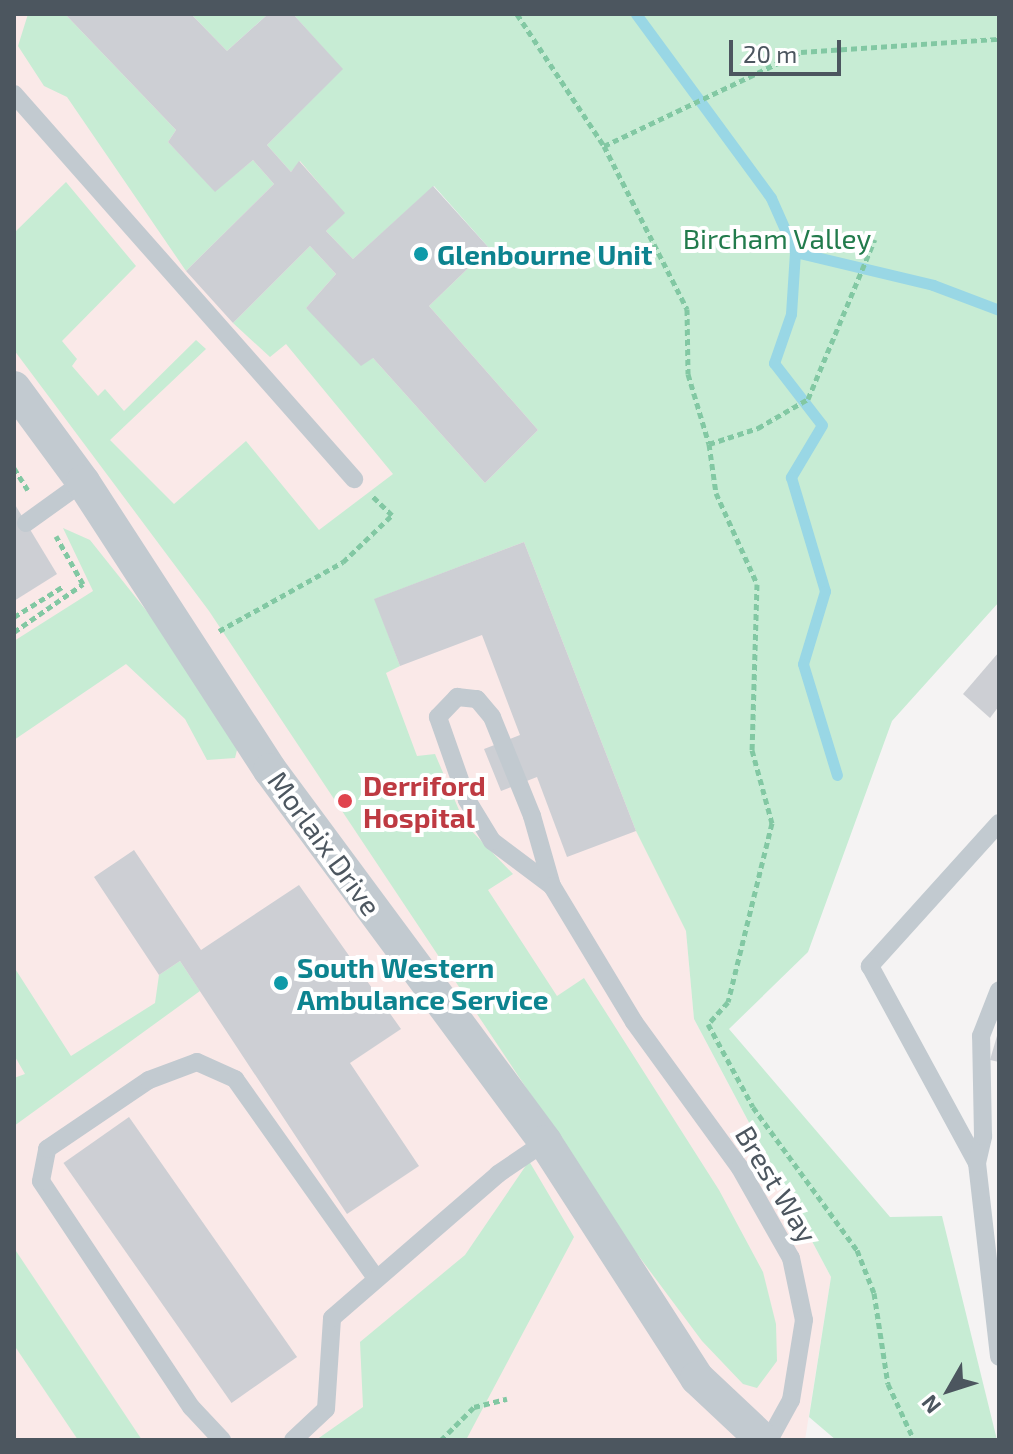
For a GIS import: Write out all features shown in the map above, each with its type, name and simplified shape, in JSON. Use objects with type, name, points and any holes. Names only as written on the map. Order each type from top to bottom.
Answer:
[{"type":"street","name":"Morlaix Drive","points":[[14,388],[83,482],[270,770],[545,1142],[697,1378],[766,1440]]},
{"type":"lane","points":[[14,94],[354,479]]},
{"type":"lane","points":[[34,517],[83,482]]},
{"type":"lane","points":[[457,697],[477,699],[492,717],[532,816],[552,886],[492,841],[467,800],[438,717],[457,697]]},
{"type":"lane","points":[[999,823],[870,966],[977,1163],[999,1357]]},
{"type":"lane","name":"Brest Way","points":[[552,886],[634,1022],[740,1168],[791,1258],[804,1320],[791,1400],[766,1440]]},
{"type":"lane","points":[[977,1163],[991,1138],[981,1036],[999,990]]},
{"type":"lane","points":[[222,1440],[191,1407],[41,1181],[47,1149],[149,1080],[197,1062],[235,1079],[376,1278]]},
{"type":"lane","points":[[293,1440],[326,1409],[332,1318],[498,1174],[545,1142]]},
{"type":"path","points":[[517,14],[604,146],[687,309],[688,374],[709,444],[716,493],[757,584],[752,750],[772,823],[728,1002],[708,1024],[753,1107],[857,1250],[874,1293],[888,1384],[914,1440]]},
{"type":"path","points":[[604,146],[801,52],[999,39]]},
{"type":"path","points":[[709,444],[781,414],[808,399],[875,239]]},
{"type":"path","points":[[14,468],[34,517],[83,584],[14,632]]},
{"type":"path","points":[[247,615],[343,562],[392,515]]},
{"type":"path","points":[[14,617],[62,587]]},
{"type":"path","points":[[441,1440],[474,1407],[507,1399]]},
{"type":"shaded area","name":"Derriford Hospital","points":[[14,14],[215,14],[616,426],[663,663],[694,1019],[831,1277],[805,1440],[14,1440]]},
{"type":"green space","points":[[28,14],[65,14],[176,130],[168,142],[215,191],[253,160],[274,184],[186,271],[67,97],[44,86],[18,46]]},
{"type":"green space","points":[[191,14],[268,14],[227,51]]},
{"type":"green space","name":"Bircham Valley","points":[[293,14],[999,14],[999,602],[892,721],[808,952],[729,1029],[890,1217],[942,1216],[997,1440],[836,1440],[809,1417],[831,1277],[694,1019],[686,931],[636,831],[524,542],[375,599],[400,666],[386,673],[417,756],[435,754],[465,824],[513,874],[488,890],[557,996],[584,978],[719,1190],[763,1272],[776,1324],[777,1361],[757,1388],[743,1384],[702,1341],[632,1247],[209,611],[14,350],[14,233],[66,182],[136,266],[62,341],[77,359],[72,366],[98,396],[105,389],[124,411],[196,340],[206,349],[110,440],[174,504],[246,441],[319,530],[393,474],[286,344],[270,357],[233,323],[310,246],[336,274],[306,308],[373,358],[485,483],[538,430],[429,306],[489,248],[434,186],[353,259],[326,231],[344,213],[300,161],[291,172],[267,145],[342,69]]},
{"type":"green space","points":[[63,528],[90,540],[161,629],[238,746],[235,758],[207,760],[185,719],[126,664],[14,740],[14,641],[93,591]]},
{"type":"green space","points":[[180,961],[200,991],[14,1126],[14,1078],[25,1074],[14,1055],[14,967],[71,1056],[155,1003],[159,975]]},
{"type":"green space","points":[[529,1161],[574,1237],[466,1440],[316,1440],[363,1407],[360,1342],[465,1255]]},
{"type":"green space","points":[[14,1248],[142,1440],[78,1440],[14,1345]]},
{"type":"building","name":"Glenbourne Unit","points":[[65,14],[191,14],[227,51],[268,14],[293,14],[343,69],[267,145],[291,172],[299,161],[345,213],[326,231],[353,259],[433,186],[489,248],[429,306],[538,430],[485,483],[373,358],[361,366],[306,308],[336,274],[310,246],[233,323],[186,271],[274,184],[253,160],[215,192],[168,142],[176,130]]},
{"type":"building","points":[[14,503],[57,574],[14,601]]},
{"type":"building","points":[[524,542],[636,831],[567,857],[537,777],[501,791],[484,749],[520,735],[482,635],[400,666],[374,599]]},
{"type":"building","points":[[999,652],[999,706],[990,718],[963,694]]},
{"type":"building","name":"South Western Ambulance Service","points":[[134,850],[201,950],[299,885],[401,1029],[350,1063],[419,1166],[347,1214],[180,961],[159,975],[94,877]]},
{"type":"building","points":[[999,1029],[999,1062],[990,1060]]},
{"type":"building","points":[[129,1117],[297,1357],[232,1403],[63,1163]]},
{"type":"waterway","points":[[636,14],[771,198],[795,252],[791,314],[774,363],[822,425],[791,477],[825,591],[803,664],[837,775]]},
{"type":"waterway","points":[[795,252],[933,285],[999,310]]},
{"type":"place","name":"Glenbourne Unit","points":[[421,254]]},
{"type":"place","name":"Derriford Hospital","points":[[345,801]]},
{"type":"place","name":"South Western Ambulance Service","points":[[281,983]]}]
